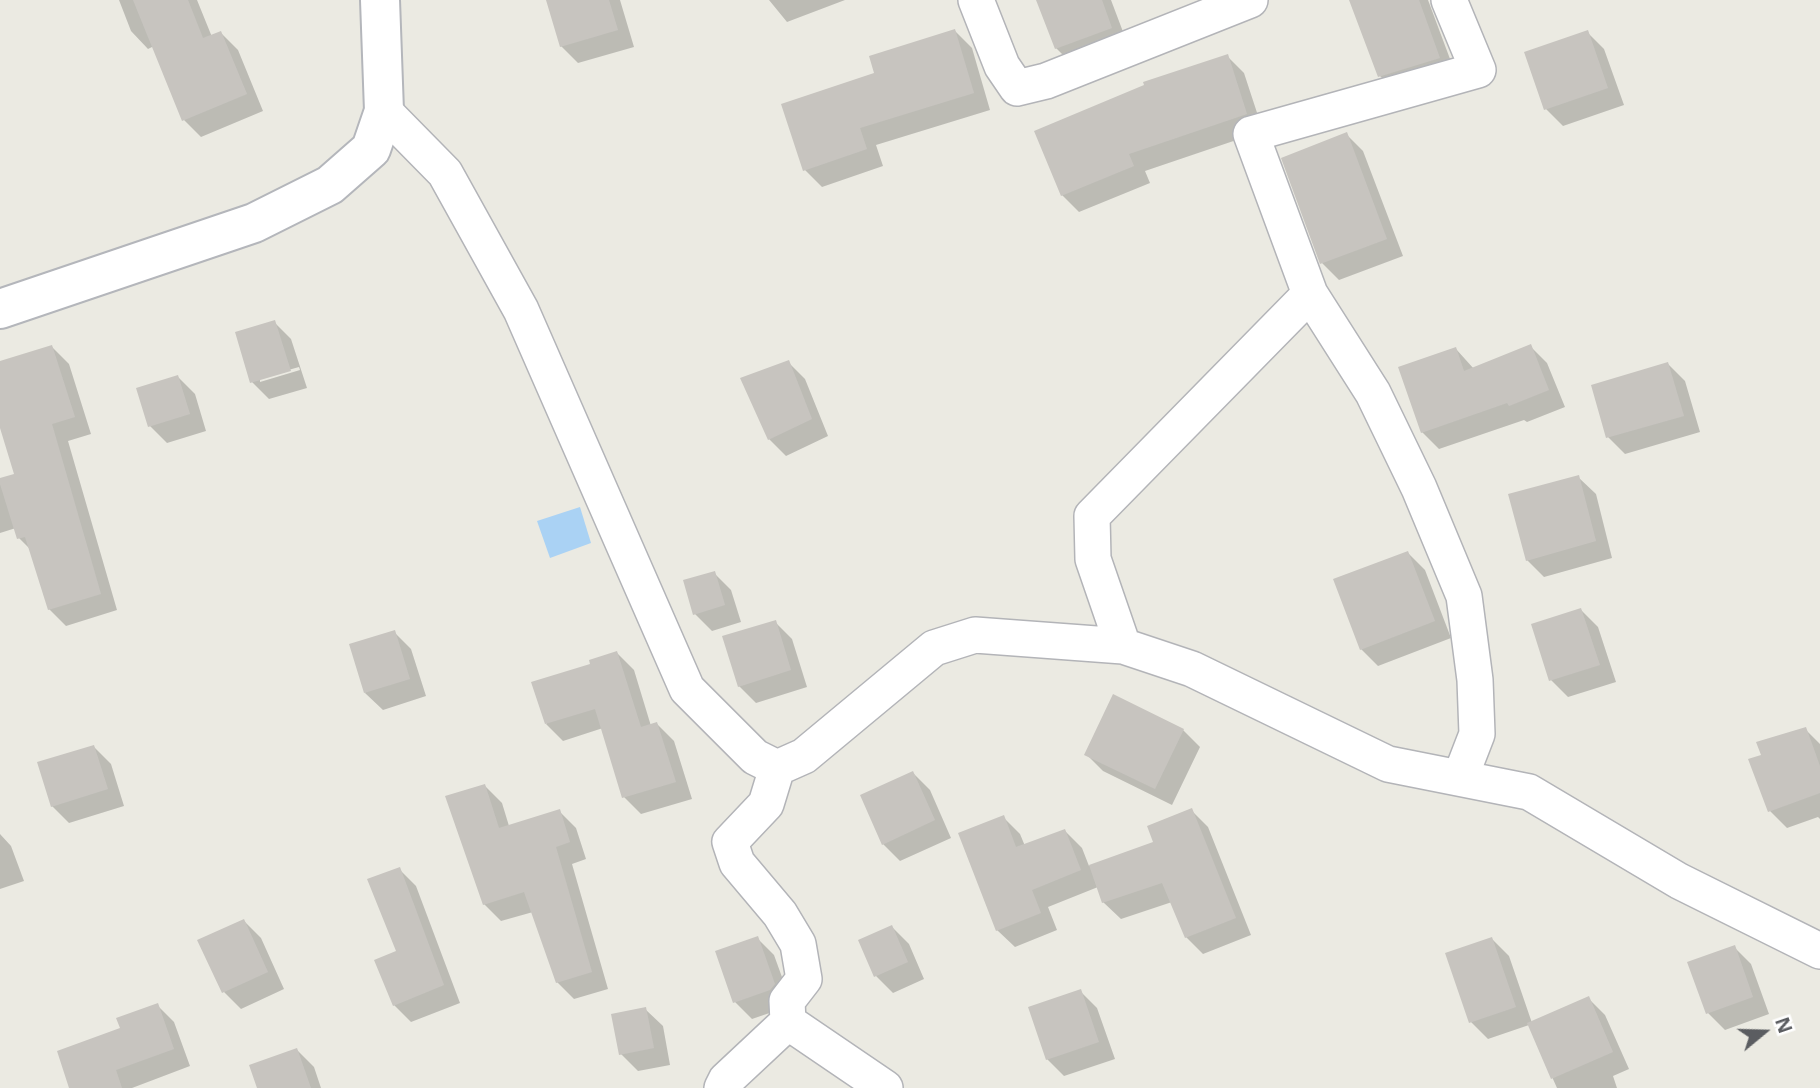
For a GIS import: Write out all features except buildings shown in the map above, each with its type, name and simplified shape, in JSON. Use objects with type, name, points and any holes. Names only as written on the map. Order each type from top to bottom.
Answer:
[{"type":"main road","points":[[0,309],[254,223],[330,185],[371,149],[384,111],[380,0]]},
{"type":"street","points":[[976,0],[1002,66],[1017,88],[1046,80],[1250,0]]},
{"type":"street","points":[[1449,0],[1478,70],[1251,134],[1310,294],[1373,393],[1419,488],[1464,596],[1475,680],[1477,734],[1460,778]]},
{"type":"street","points":[[384,111],[445,173],[521,310],[687,689],[755,757],[776,768]]},
{"type":"street","points":[[1123,646],[1093,559],[1092,516],[1310,294]]},
{"type":"street","points":[[722,1088],[726,1080],[788,1022],[787,1001],[804,979],[798,944],[780,914],[737,863],[730,842],[765,804],[776,768],[804,756],[934,648],[975,635],[1123,646],[1192,669],[1388,764],[1529,792],[1679,881],[1820,951]]},
{"type":"street","points":[[788,1022],[885,1088]]},
{"type":"water","points":[[580,507],[591,543],[550,558],[537,521]]}]
